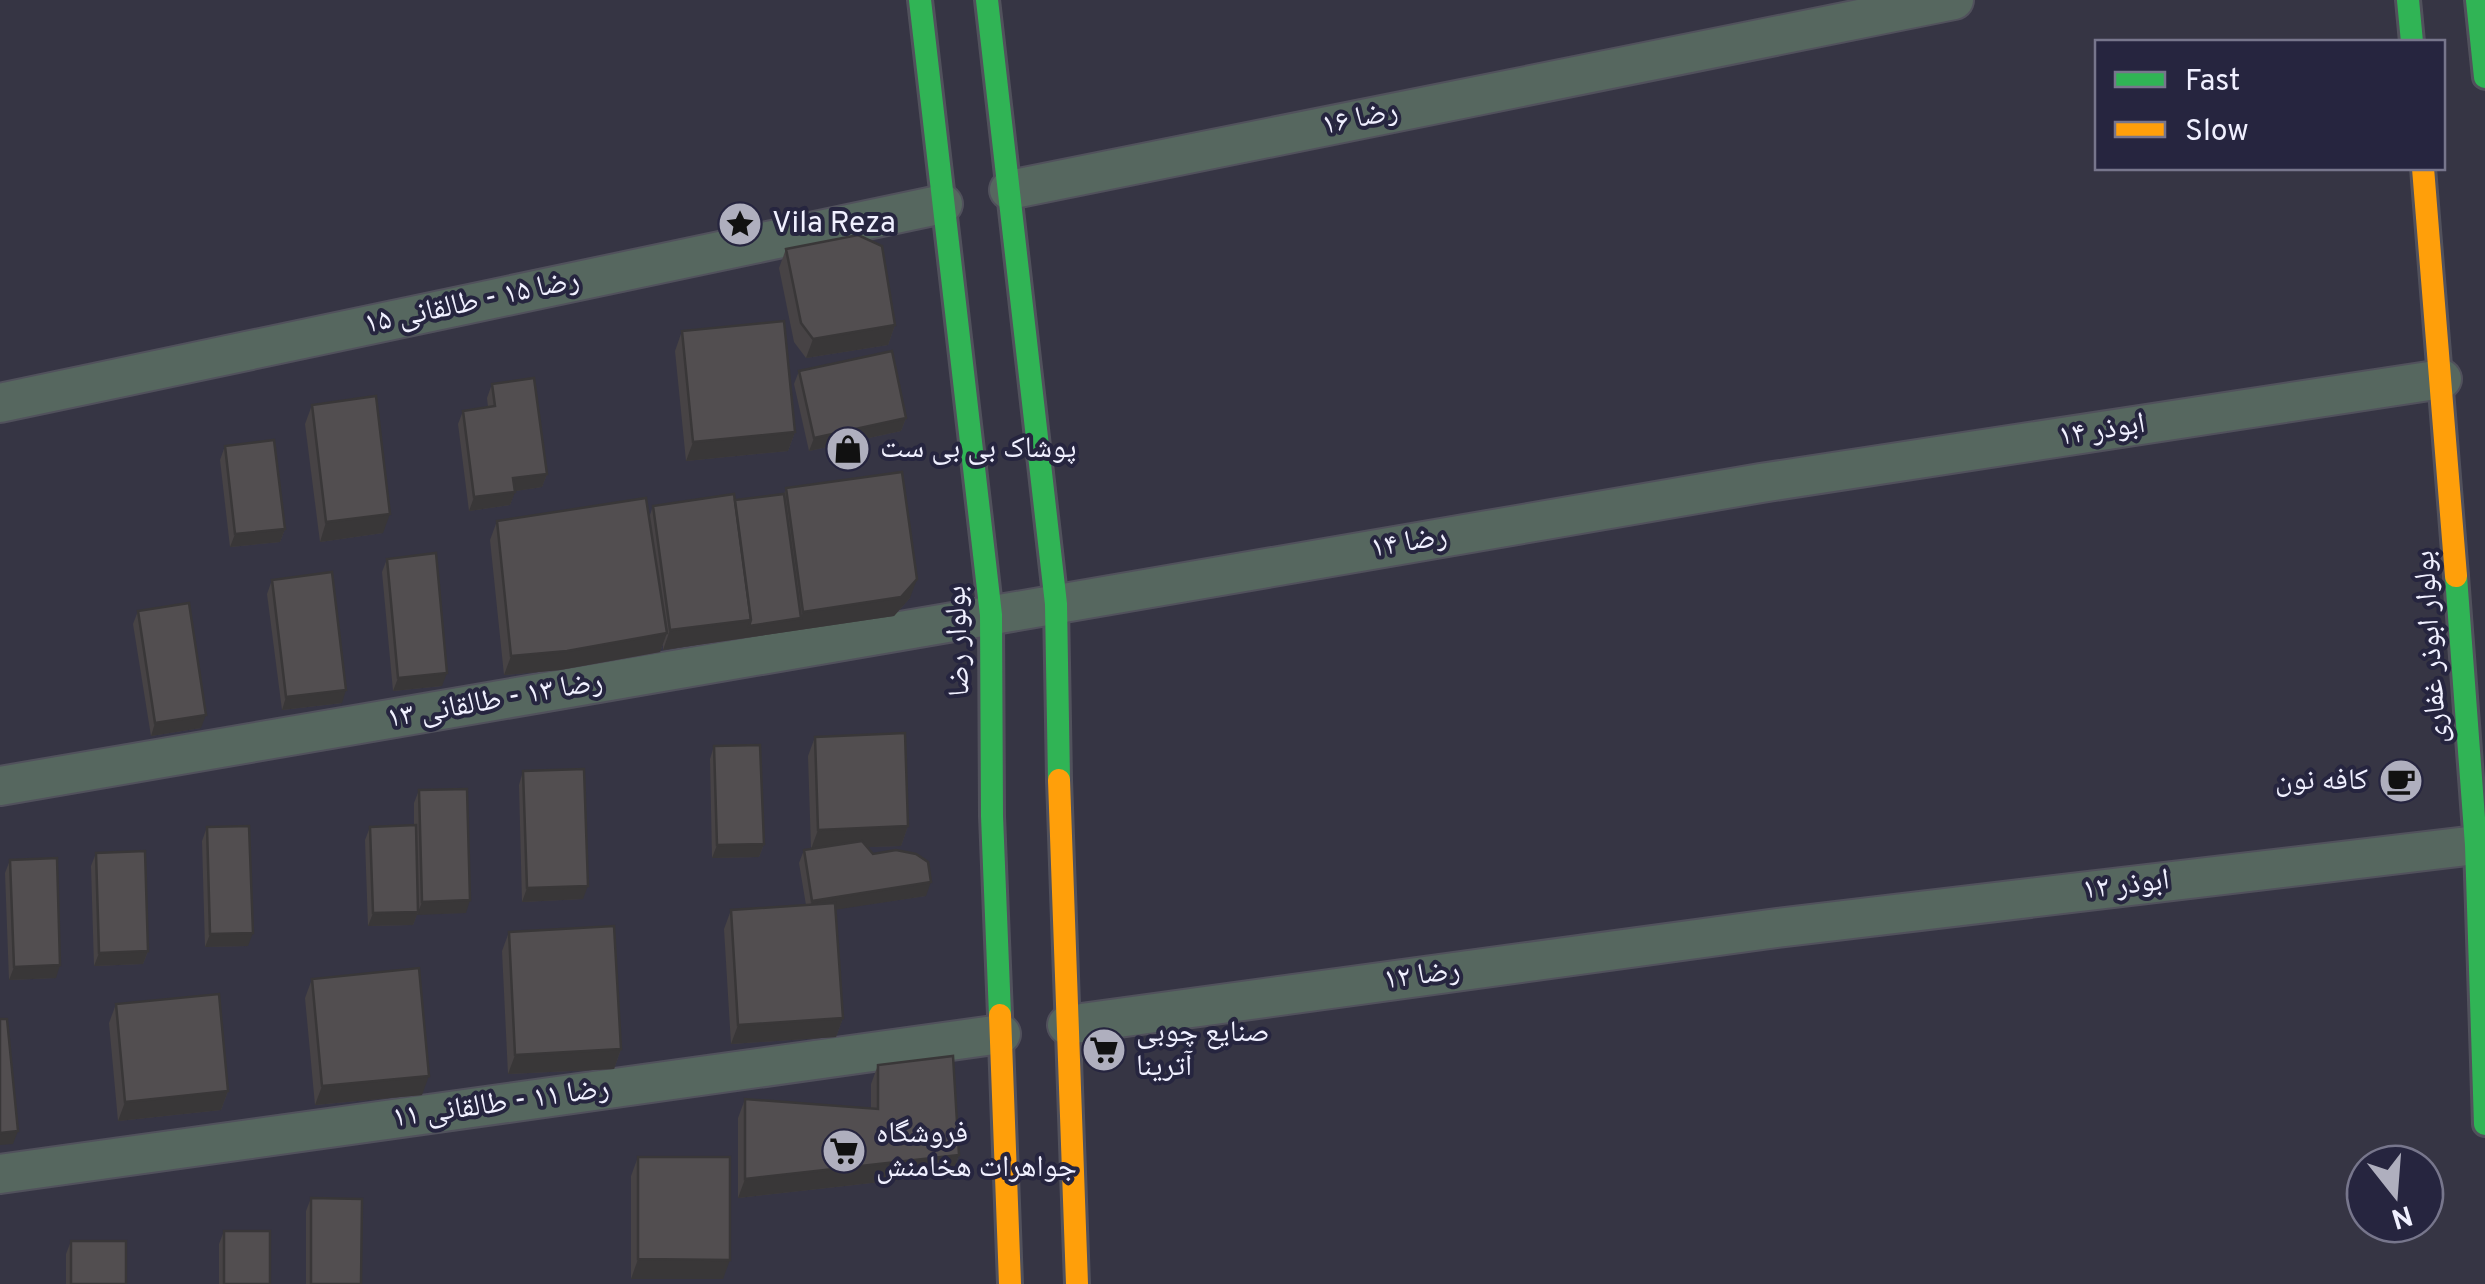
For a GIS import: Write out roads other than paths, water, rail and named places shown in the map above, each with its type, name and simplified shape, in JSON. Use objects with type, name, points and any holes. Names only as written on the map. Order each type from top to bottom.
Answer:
[{"type":"street","name":"بولوار رضا","points":[[920,0],[990,615],[992,816],[1010,1284]]},
{"type":"street","points":[[987,0],[1056,604],[1059,814],[1076,1284]]},
{"type":"street","name":"رضا ۱۶","points":[[1009,190],[1954,0]]},
{"type":"street","points":[[2408,0],[2412,40]]},
{"type":"street","points":[[2478,0],[2485,77]]},
{"type":"street","name":"بولوار ابوذر غفاری","points":[[2424,170],[2480,844],[2485,1124]]},
{"type":"street","name":"رضا ۱۵ - طالقانی ۱۵","points":[[0,403],[944,204]]},
{"type":"street","name":"ابوذر ۱۴","points":[[1761,483],[2442,379]]},
{"type":"street","name":"رضا ۱۴","points":[[990,615],[1761,483]]},
{"type":"street","name":"رضا ۱۳ - طالقانی ۱۳","points":[[0,786],[990,615]]},
{"type":"street","name":"ابوذر ۱۲","points":[[1777,928],[2480,844]]},
{"type":"street","name":"رضا ۱۲","points":[[1067,1025],[1777,928]]},
{"type":"street","name":"رضا ۱۱ - طالقانی ۱۱","points":[[0,1174],[1001,1034]]},
{"type":"place","name":"Vila Reza","points":[[740,224]]},
{"type":"place","name":"پوشاک بی بی ست","points":[[848,449]]},
{"type":"place","name":"کافه نون","points":[[2401,781]]},
{"type":"place","name":"صنایع چوبی آترینا","points":[[1104,1050]]},
{"type":"place","name":"فروشگاه جواهرات هخامنش","points":[[844,1151]]}]
